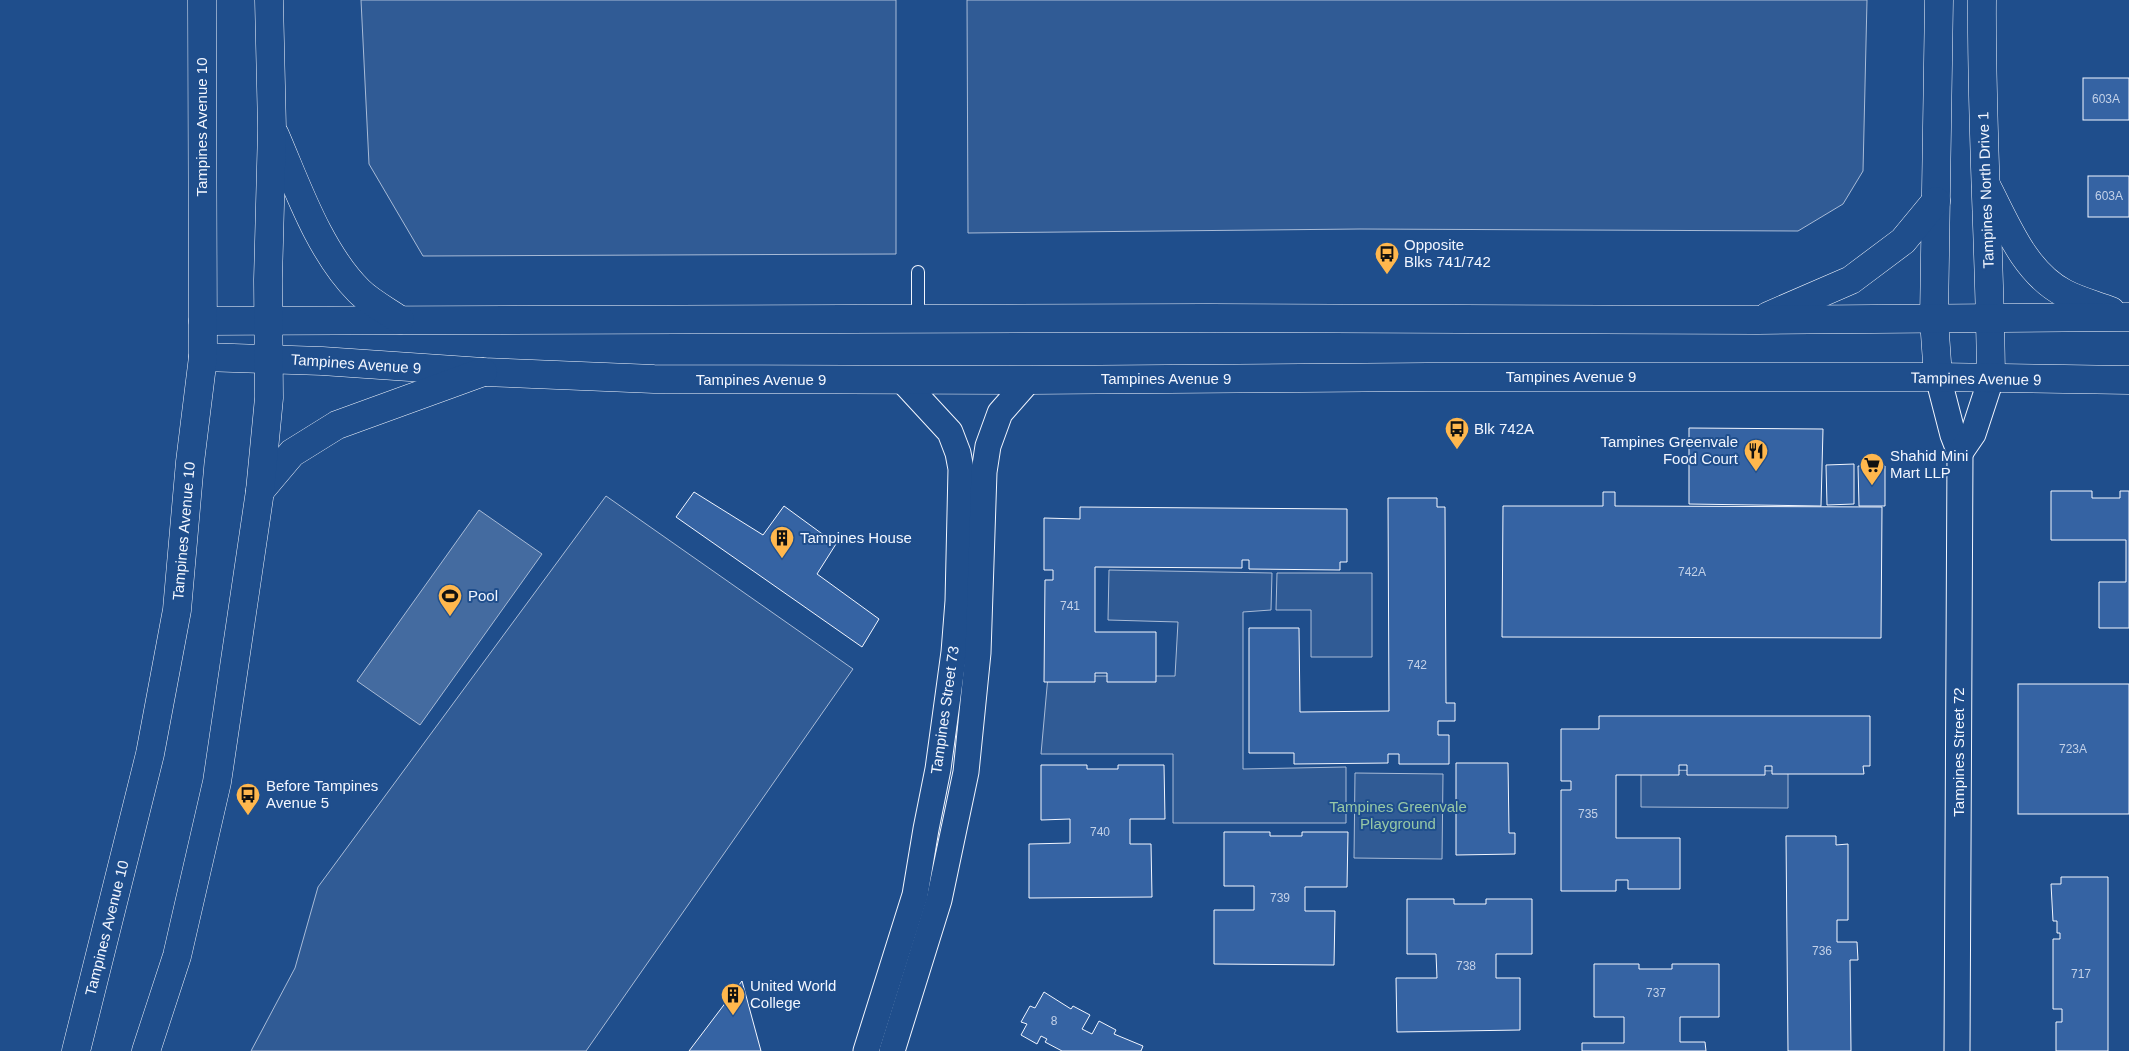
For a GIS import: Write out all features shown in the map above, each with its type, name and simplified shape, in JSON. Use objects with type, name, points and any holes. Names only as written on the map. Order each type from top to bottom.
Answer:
[{"type":"main road","name":"Tampines Avenue 10","points":[[76,1051],[150,754],[177,610],[190,462],[203,357],[202,0]]},
{"type":"main road","points":[[146,1051],[177,956],[217,782],[260,491],[269,398],[268,280],[272,129],[269,0]]},
{"type":"main road","points":[[1938,377],[1934,318],[1939,0]]},
{"type":"main road","name":"Tampines North Drive 1","points":[[1982,0],[1981,74],[1991,318],[1991,379]]},
{"type":"main road","points":[[272,129],[312,219],[338,266],[360,292],[400,320]]},
{"type":"main road","points":[[1986,185],[2029,264],[2041,276],[2064,293],[2128,317]]},
{"type":"main road","points":[[1758,320],[1851,280],[1903,241],[1936,201]]},
{"type":"main road","points":[[203,321],[918,318],[1533,320],[1617,318],[1758,320],[2128,317]]},
{"type":"main road","name":"Tampines Avenue 9","points":[[203,357],[322,361],[484,372],[654,379],[1029,380],[1428,377],[1938,377],[2129,380]]},
{"type":"main road","points":[[260,491],[292,453],[337,425],[484,372]]},
{"type":"street","name":"Tampines Street 72","points":[[1938,377],[1953,435],[1960,453],[1957,1051]]},
{"type":"street","points":[[1960,453],[1973,434],[1991,379]]},
{"type":"street","name":"Tampines Street 73","points":[[866,1051],[916,895],[926,829],[938,769],[954,652],[958,601],[961,469],[958,453],[950,432],[902,380]]},
{"type":"street","name":"Tampines Street 73","points":[[892,1051],[939,900],[966,772],[978,653],[984,472],[988,446],[1000,413],[1029,380]]},
{"type":"lane","points":[[918,272],[918,318]]},
{"type":"shaded area","points":[[361,0],[896,0],[896,254],[423,256],[369,164]]},
{"type":"shaded area","points":[[967,0],[1867,0],[1863,171],[1843,204],[1798,231],[1360,229],[968,233]]},
{"type":"shaded area","points":[[606,496],[853,669],[586,1051],[251,1051],[295,968],[318,887]]},
{"type":"shaded area","name":"Pool","points":[[479,510],[542,554],[420,725],[357,681]]},
{"type":"shaded area","points":[[1109,570],[1272,573],[1271,610],[1243,612],[1243,769],[1346,767],[1346,823],[1173,823],[1173,754],[1041,754],[1048,676],[1175,676],[1178,622],[1108,620]]},
{"type":"shaded area","points":[[1277,573],[1372,573],[1372,657],[1311,657],[1311,610],[1276,610]]},
{"type":"shaded area","points":[[1641,770],[1788,771],[1788,808],[1641,807]]},
{"type":"shaded area","name":"Tampines Greenvale Playground","points":[[1355,773],[1443,774],[1442,859],[1354,858]]},
{"type":"building","points":[[2083,78],[2129,78],[2129,120],[2083,120]]},
{"type":"building","points":[[2088,176],[2129,176],[2129,217],[2088,217]]},
{"type":"building","name":"Tampines Greenvale Food Court","points":[[1689,428],[1823,429],[1821,506],[1689,504]]},
{"type":"building","points":[[1854,464],[1854,504],[1827,505],[1826,465]]},
{"type":"building","name":"Shahid Mini Mart LLP","points":[[1858,466],[1885,466],[1885,506],[1859,506]]},
{"type":"building","points":[[2051,491],[2092,491],[2092,498],[2120,498],[2120,491],[2129,491],[2129,628],[2099,628],[2099,582],[2126,582],[2126,540],[2051,540]]},
{"type":"building","name":"Tampines House","points":[[694,492],[763,535],[784,506],[836,544],[817,574],[879,619],[862,647],[676,517]]},
{"type":"building","points":[[1603,492],[1615,492],[1615,506],[1882,507],[1881,638],[1502,637],[1503,506],[1603,506]]},
{"type":"building","points":[[1388,498],[1437,498],[1437,507],[1445,507],[1446,703],[1455,703],[1455,721],[1438,721],[1438,735],[1449,735],[1449,764],[1399,764],[1399,754],[1388,754],[1388,763],[1294,764],[1294,753],[1249,753],[1249,628],[1299,628],[1300,712],[1389,711]]},
{"type":"building","points":[[1080,507],[1347,509],[1347,562],[1340,562],[1340,570],[1249,569],[1249,560],[1242,560],[1242,568],[1095,567],[1095,632],[1156,632],[1156,682],[1107,682],[1107,673],[1095,673],[1095,682],[1044,682],[1045,580],[1053,580],[1053,570],[1044,570],[1044,518],[1080,519]]},
{"type":"building","points":[[2018,684],[2129,684],[2129,814],[2018,814]]},
{"type":"building","points":[[1599,716],[1870,716],[1870,766],[1863,766],[1864,774],[1772,774],[1772,766],[1765,766],[1765,775],[1687,775],[1687,765],[1679,765],[1679,775],[1616,775],[1616,838],[1680,838],[1680,889],[1628,889],[1628,880],[1616,880],[1616,891],[1561,891],[1561,790],[1571,790],[1571,781],[1561,781],[1561,729],[1599,729]]},
{"type":"building","points":[[1456,763],[1508,763],[1509,833],[1515,833],[1515,854],[1456,855]]},
{"type":"building","points":[[1041,765],[1087,765],[1087,769],[1118,769],[1118,765],[1164,765],[1165,819],[1130,819],[1130,844],[1151,844],[1152,897],[1029,898],[1029,844],[1070,843],[1070,819],[1041,820]]},
{"type":"building","points":[[1224,832],[1270,832],[1270,836],[1302,836],[1302,832],[1348,832],[1347,887],[1305,887],[1305,911],[1335,911],[1334,965],[1214,964],[1214,910],[1254,910],[1254,886],[1224,886]]},
{"type":"building","points":[[1786,836],[1836,836],[1836,845],[1848,844],[1848,920],[1837,920],[1837,942],[1857,942],[1858,960],[1850,960],[1851,1051],[1788,1051]]},
{"type":"building","points":[[2061,877],[2108,877],[2108,1051],[2056,1051],[2056,1022],[2062,1022],[2062,1009],[2053,1009],[2053,939],[2060,939],[2060,933],[2057,933],[2057,921],[2053,921],[2051,884],[2061,884]]},
{"type":"building","points":[[1407,899],[1454,899],[1454,904],[1486,904],[1486,899],[1532,899],[1532,954],[1496,954],[1496,978],[1520,978],[1520,1030],[1397,1032],[1396,978],[1437,978],[1436,954],[1407,954]]},
{"type":"building","points":[[1594,964],[1639,964],[1639,969],[1672,969],[1672,964],[1719,964],[1719,1017],[1680,1017],[1680,1042],[1705,1042],[1706,1051],[1582,1051],[1582,1043],[1624,1043],[1624,1017],[1594,1017]]},
{"type":"building","name":"United World College","points":[[742,981],[761,1051],[689,1051]]},
{"type":"building","points":[[1044,992],[1071,1009],[1073,1006],[1090,1015],[1082,1029],[1092,1034],[1099,1021],[1116,1030],[1114,1034],[1143,1046],[1141,1051],[1062,1051],[1045,1042],[1047,1039],[1041,1036],[1037,1044],[1021,1035],[1027,1024],[1021,1022],[1030,1006],[1035,1008]]},
{"type":"place","name":"Opposite Blks 741/742","points":[[1387,275]]},
{"type":"place","name":"Blk 742A","points":[[1457,450]]},
{"type":"place","name":"Tampines Greenvale Food Court","points":[[1756,472]]},
{"type":"place","name":"Shahid Mini Mart LLP","points":[[1872,486]]},
{"type":"place","name":"Tampines House","points":[[782,559]]},
{"type":"place","name":"Pool","points":[[450,617]]},
{"type":"place","name":"Before Tampines Avenue 5","points":[[248,816]]},
{"type":"place","name":"United World College","points":[[733,1016]]}]
